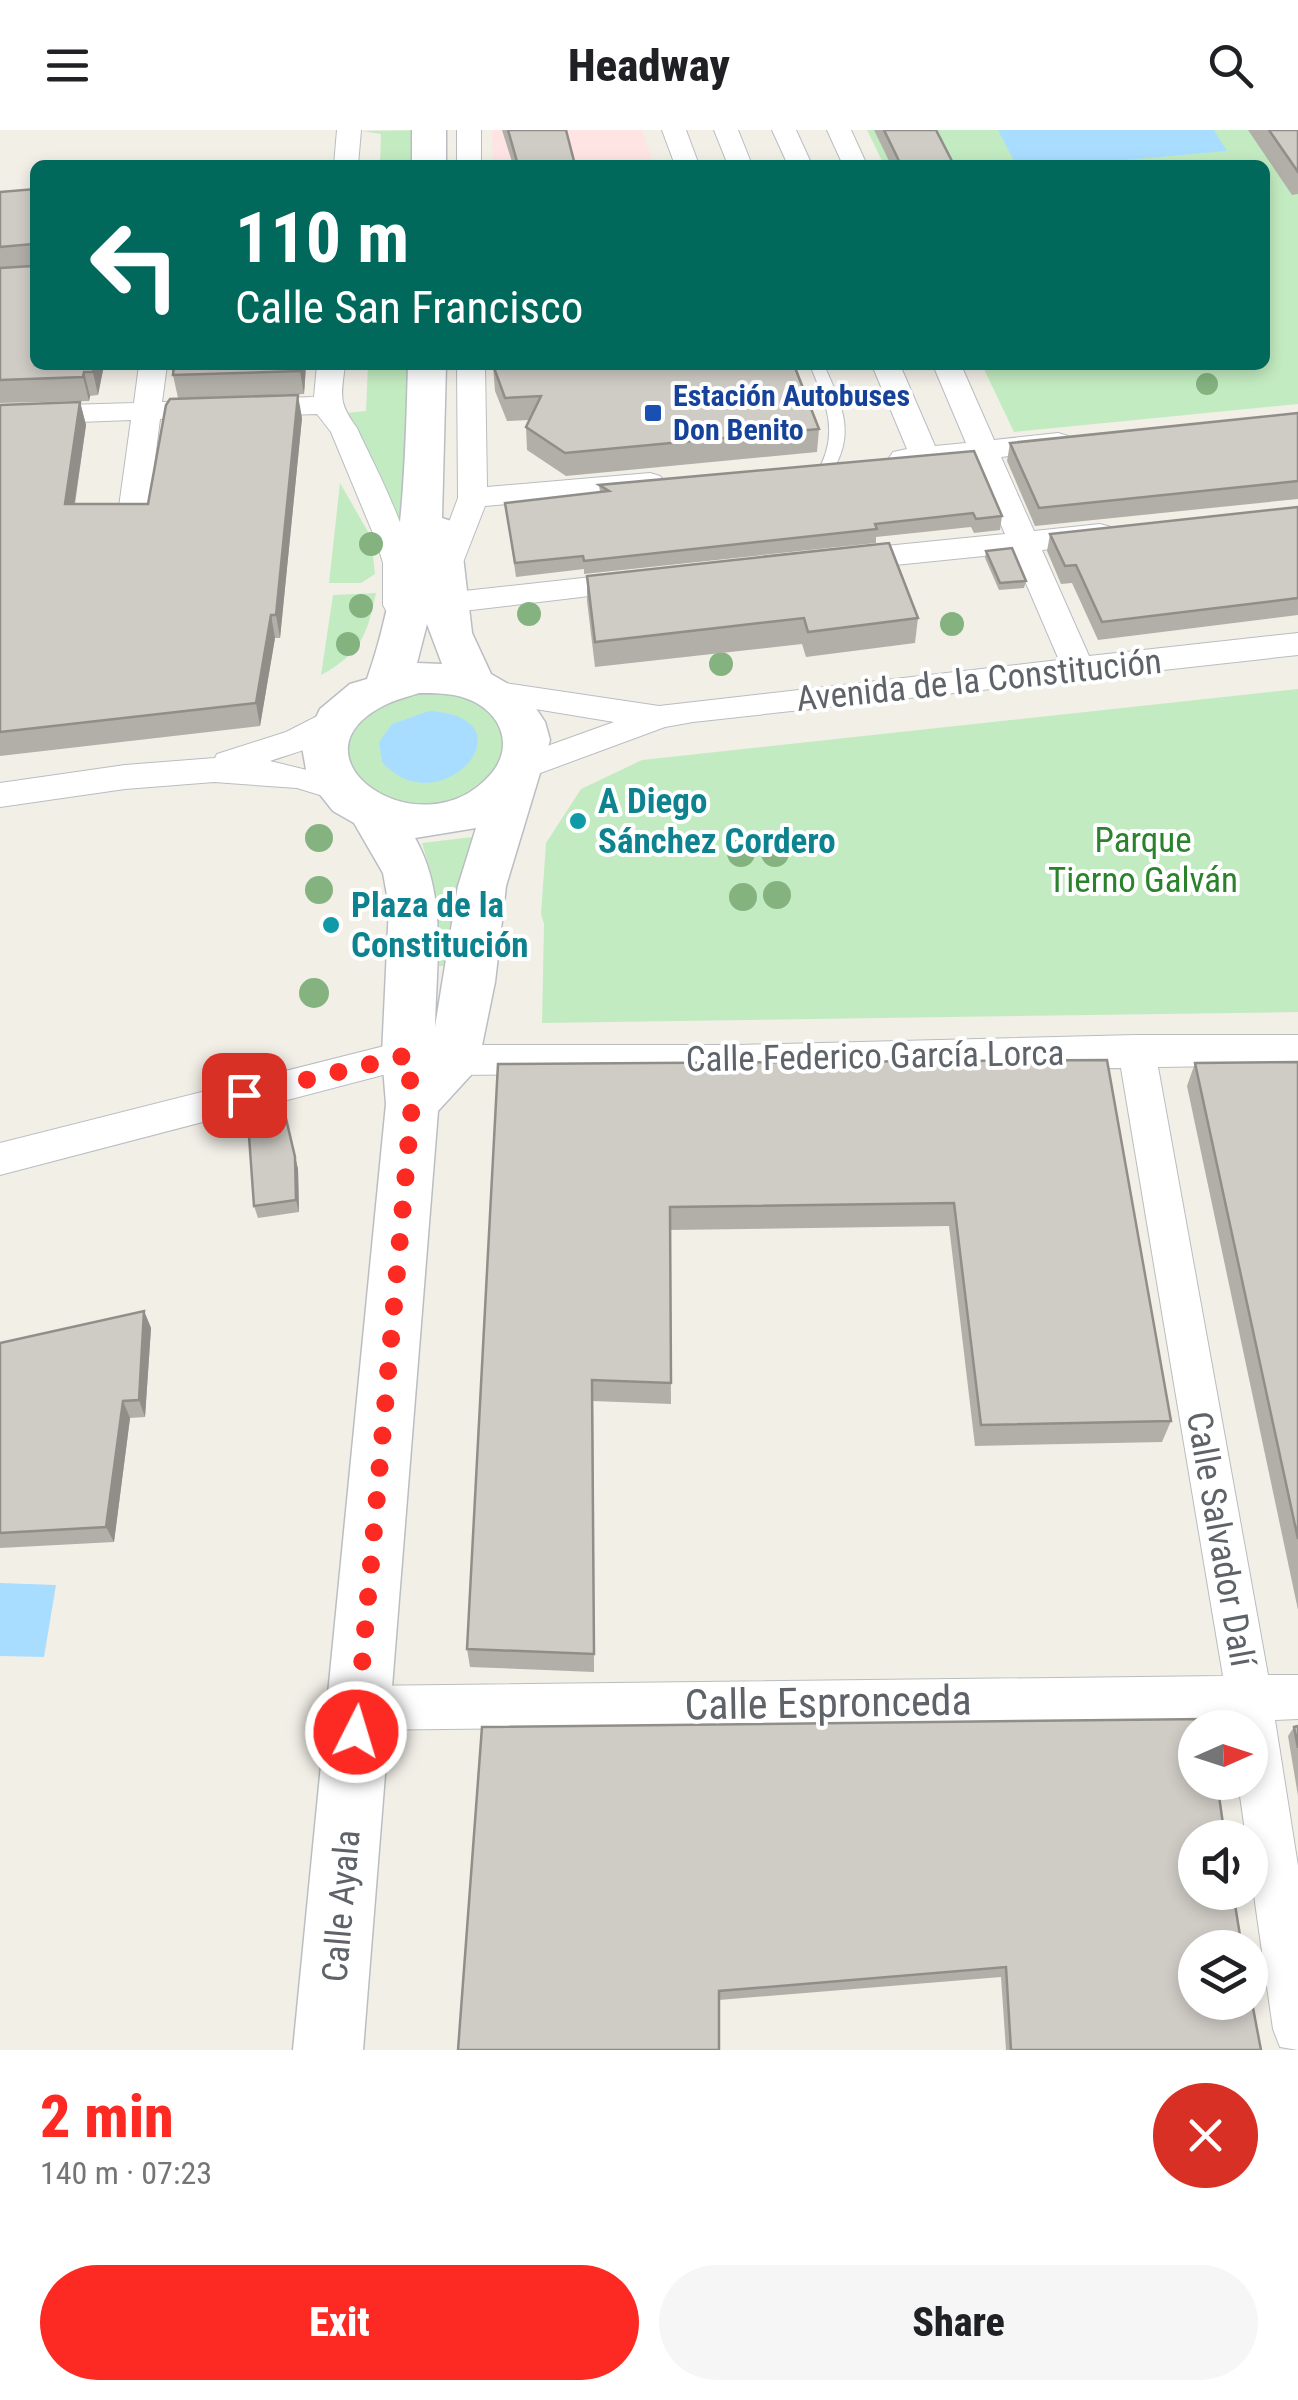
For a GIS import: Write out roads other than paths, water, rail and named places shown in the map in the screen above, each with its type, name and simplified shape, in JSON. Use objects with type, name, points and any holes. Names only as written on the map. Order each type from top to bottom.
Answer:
[{"type":"main road","points":[[429,130],[429,160]]},
{"type":"main road","points":[[426,382],[434,587],[450,633],[483,688]]},
{"type":"main road","points":[[392,672],[483,688],[512,707],[524,725],[528,746],[518,775],[492,801],[450,817],[402,820],[354,801],[324,765],[324,740],[336,717],[392,672],[434,587]]},
{"type":"main road","name":"Calle Ayala","points":[[424,1073],[470,982],[482,886],[518,775]]},
{"type":"main road","name":"Calle Ayala","points":[[328,2050],[358,1708],[424,1073],[407,873],[396,847],[354,801]]},
{"type":"street","points":[[346,160],[348,130]]},
{"type":"street","points":[[469,130],[469,160]]},
{"type":"street","points":[[674,130],[685,160]]},
{"type":"street","points":[[726,130],[738,160]]},
{"type":"street","points":[[784,130],[798,160]]},
{"type":"street","points":[[839,130],[853,160]]},
{"type":"street","points":[[134,514],[153,370]]},
{"type":"street","points":[[330,370],[327,405],[335,424],[343,428],[398,563],[392,672]]},
{"type":"street","points":[[470,370],[473,498],[434,587],[676,578]]},
{"type":"street","points":[[888,370],[925,456]]},
{"type":"street","points":[[949,370],[1079,670]]},
{"type":"street","points":[[0,416],[327,405]]},
{"type":"street","points":[[792,469],[1078,440]]},
{"type":"street","points":[[473,498],[680,479]]},
{"type":"street","points":[[812,564],[1122,531]]},
{"type":"street","name":"Avenida de la Constitución","points":[[660,717],[1298,644]]},
{"type":"street","points":[[483,688],[660,717]]},
{"type":"street","points":[[198,771],[298,740],[336,717]]},
{"type":"street","points":[[518,775],[660,717]]},
{"type":"street","points":[[0,795],[198,771],[290,774],[354,801]]},
{"type":"street","name":"Calle Salvador Dalí","points":[[1136,1050],[1249,1697],[1298,2029]]},
{"type":"street","name":"Calle Federico García Lorca","points":[[0,1159],[424,1073],[738,1060],[1298,1050]]},
{"type":"street","name":"Calle Espronceda","points":[[358,1708],[1298,1697]]},
{"type":"lane","points":[[819,370],[839,420],[842,439],[830,465]]},
{"type":"water","points":[[998,130],[1214,130],[1227,151],[1125,160],[1013,160]]},
{"type":"water","points":[[429,711],[460,718],[475,731],[477,747],[468,764],[451,776],[429,783],[405,779],[382,762],[379,742],[392,724]]},
{"type":"water","points":[[0,1583],[56,1585],[44,1657],[0,1656]]},
{"type":"place","name":"Estación Autobuses Don Benito","points":[[653,413]]},
{"type":"place","name":"A Diego Sánchez Cordero","points":[[578,821]]},
{"type":"place","name":"Plaza de la Constitución","points":[[331,925]]},
{"type":"park label","name":"Parque Tierno Galván","points":[[1143,860]]}]
